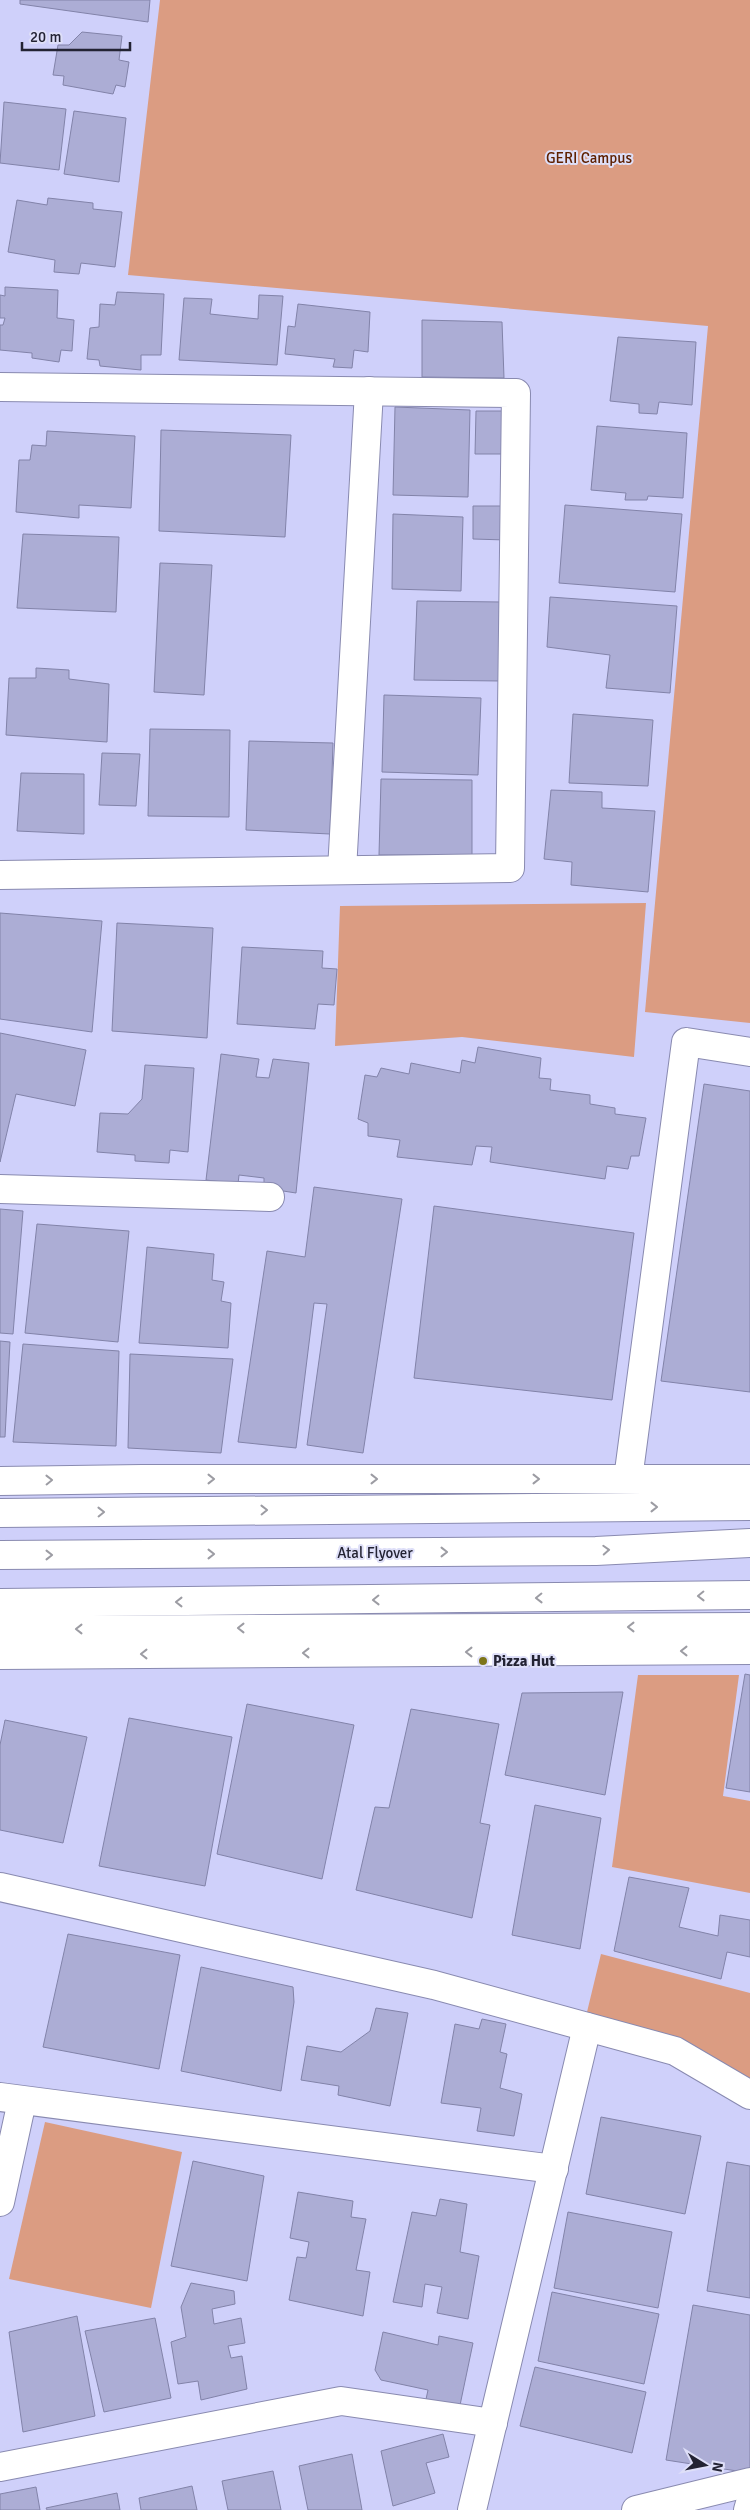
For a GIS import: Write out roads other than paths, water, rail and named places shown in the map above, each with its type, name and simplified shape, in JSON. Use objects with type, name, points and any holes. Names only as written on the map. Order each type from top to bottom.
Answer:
[{"type":"street","points":[[0,387],[516,393],[510,868],[0,875]]},
{"type":"street","points":[[342,870],[369,391]]},
{"type":"street","points":[[628,1479],[686,1042],[750,1052]]},
{"type":"street","points":[[0,1189],[270,1197]]},
{"type":"street","points":[[0,1481],[142,1478],[750,1479]]},
{"type":"street","points":[[0,1513],[750,1506]]},
{"type":"street","name":"Atal Flyover","points":[[0,1556],[596,1551],[750,1544]]},
{"type":"street","points":[[0,1603],[750,1595]]},
{"type":"street","points":[[0,1630],[750,1627]]},
{"type":"street","points":[[0,1655],[750,1650]]},
{"type":"street","points":[[0,1886],[434,1985],[675,2052],[750,2095]]},
{"type":"street","points":[[472,2510],[587,2028]]},
{"type":"street","points":[[0,2202],[11,2099],[554,2169]]},
{"type":"street","points":[[0,2467],[341,2401],[493,2422]]},
{"type":"street","points":[[636,2510],[750,2482]]},
{"type":"street","points":[[748,2510],[750,2503]]},
{"type":"place","name":"Pizza Hut","points":[[483,1661]]},
{"type":"park label","name":"GERI Campus","points":[[589,158]]}]
